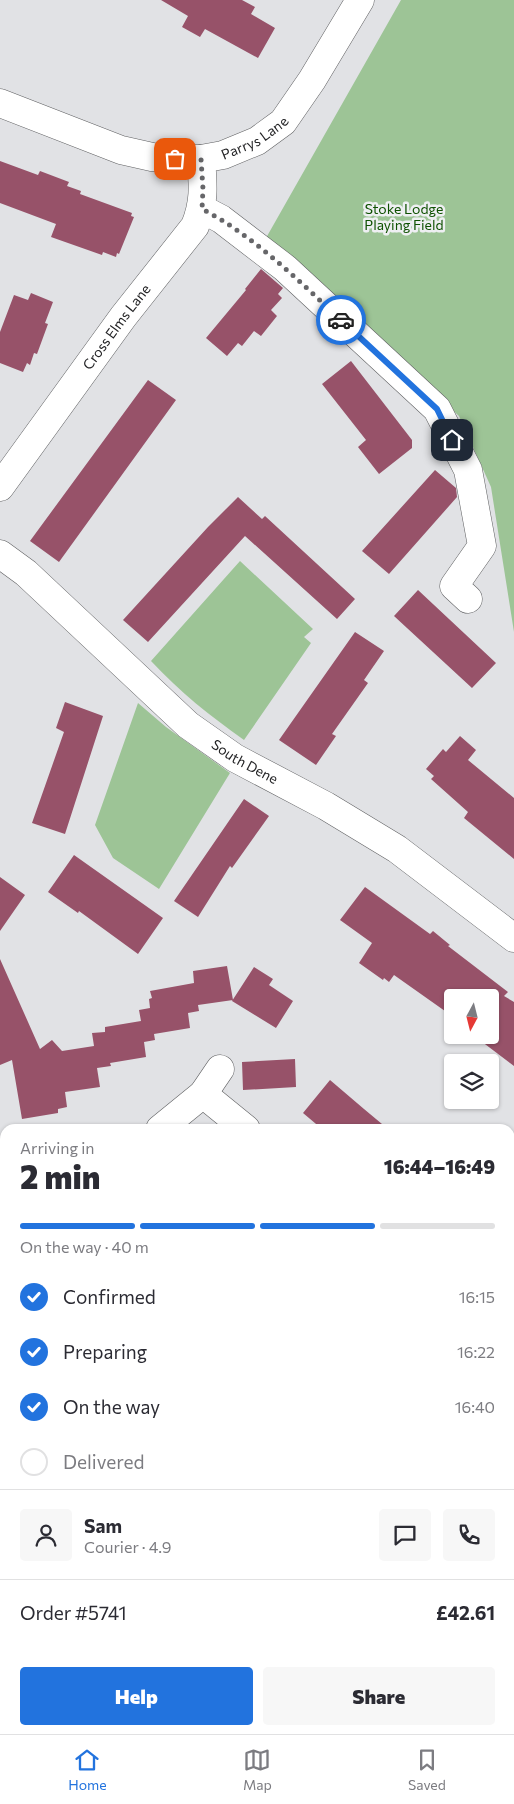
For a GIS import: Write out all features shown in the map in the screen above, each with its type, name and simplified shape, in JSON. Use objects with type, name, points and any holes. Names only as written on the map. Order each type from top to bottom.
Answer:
[{"type":"street","name":"Parrys Lane","points":[[0,103],[122,150],[167,158],[201,159],[223,155],[257,141],[283,122],[312,80],[360,0]]},
{"type":"street","name":"Cross Elms Lane","points":[[0,487],[122,317],[195,226],[202,209],[201,159]]},
{"type":"street","points":[[202,209],[221,219],[285,268],[437,409],[468,470],[482,546],[454,586],[468,599]]},
{"type":"street","name":"South Dene","points":[[0,554],[26,573],[188,725],[235,758],[326,806],[397,849],[514,938]]},
{"type":"street","points":[[166,1124],[203,1094],[220,1069]]},
{"type":"street","points":[[203,1094],[240,1124]]},
{"type":"green space","name":"Stoke Lodge Playing Field","points":[[401,0],[514,0],[514,632],[491,487],[459,416],[266,238]]},
{"type":"green space","points":[[240,561],[313,629],[304,637],[311,643],[244,740],[196,703],[151,661]]},
{"type":"green space","points":[[138,703],[166,727],[230,773],[159,889],[113,858],[95,825]]},
{"type":"building","points":[[161,0],[242,0],[255,7],[251,14],[275,28],[258,58],[205,29],[200,37],[182,27],[188,16]]},
{"type":"building","points":[[0,161],[38,175],[40,171],[69,182],[67,186],[81,191],[80,194],[132,213],[131,216],[134,217],[119,254],[117,253],[116,257],[103,252],[102,255],[51,237],[56,224],[0,203]]},
{"type":"building","points":[[261,269],[283,288],[278,294],[282,298],[271,310],[277,316],[261,336],[254,331],[242,346],[238,343],[227,356],[206,338]]},
{"type":"building","points":[[31,293],[53,302],[45,323],[48,324],[37,354],[34,353],[30,365],[27,363],[23,372],[0,363],[0,332],[14,295],[28,300]]},
{"type":"building","points":[[351,361],[412,440],[412,448],[379,474],[358,447],[366,440],[322,384]]},
{"type":"building","points":[[148,380],[176,400],[59,562],[30,541]]},
{"type":"building","points":[[435,470],[456,488],[457,497],[389,574],[362,551]]},
{"type":"building","points":[[238,497],[262,519],[265,516],[355,599],[337,619],[245,536],[148,642],[123,620]]},
{"type":"building","points":[[418,590],[496,663],[472,688],[394,616]]},
{"type":"building","points":[[355,632],[384,651],[364,680],[368,683],[332,734],[336,736],[316,765],[279,740]]},
{"type":"building","points":[[65,702],[103,716],[65,834],[32,823],[64,732],[56,728]]},
{"type":"building","points":[[460,736],[476,750],[468,760],[514,798],[514,859],[464,818],[468,812],[431,779],[434,776],[426,769],[443,749],[446,752]]},
{"type":"building","points":[[244,799],[269,816],[232,868],[230,866],[198,917],[174,901]]},
{"type":"building","points":[[74,855],[163,918],[138,954],[79,911],[78,913],[48,892]]},
{"type":"building","points":[[0,877],[25,895],[0,931]]},
{"type":"building","points":[[365,887],[430,934],[433,931],[450,945],[448,946],[508,992],[504,996],[514,1002],[514,1066],[485,1044],[499,1044],[499,989],[444,989],[444,1010],[394,975],[389,982],[384,978],[383,980],[359,963],[372,943],[340,920]]},
{"type":"building","points":[[0,959],[40,1049],[52,1040],[62,1051],[94,1046],[92,1033],[105,1032],[105,1027],[141,1021],[139,1010],[150,1008],[149,999],[152,998],[150,991],[194,983],[193,971],[227,966],[233,1000],[198,1005],[199,1011],[188,1013],[190,1028],[154,1034],[155,1040],[144,1042],[146,1057],[110,1063],[111,1066],[97,1068],[100,1087],[65,1092],[67,1107],[58,1109],[58,1113],[22,1119],[12,1060],[0,1065]]},
{"type":"building","points":[[254,967],[273,979],[269,985],[293,1001],[276,1028],[232,1001]]},
{"type":"building","points":[[295,1059],[296,1087],[243,1090],[242,1062]]},
{"type":"building","points":[[330,1080],[382,1124],[316,1124],[303,1113]]},
{"type":"way so far","points":[[175,159],[201,159],[202,209],[221,219],[285,268],[341,320]]},
{"type":"route","points":[[341,320],[437,409],[452,440]]}]
